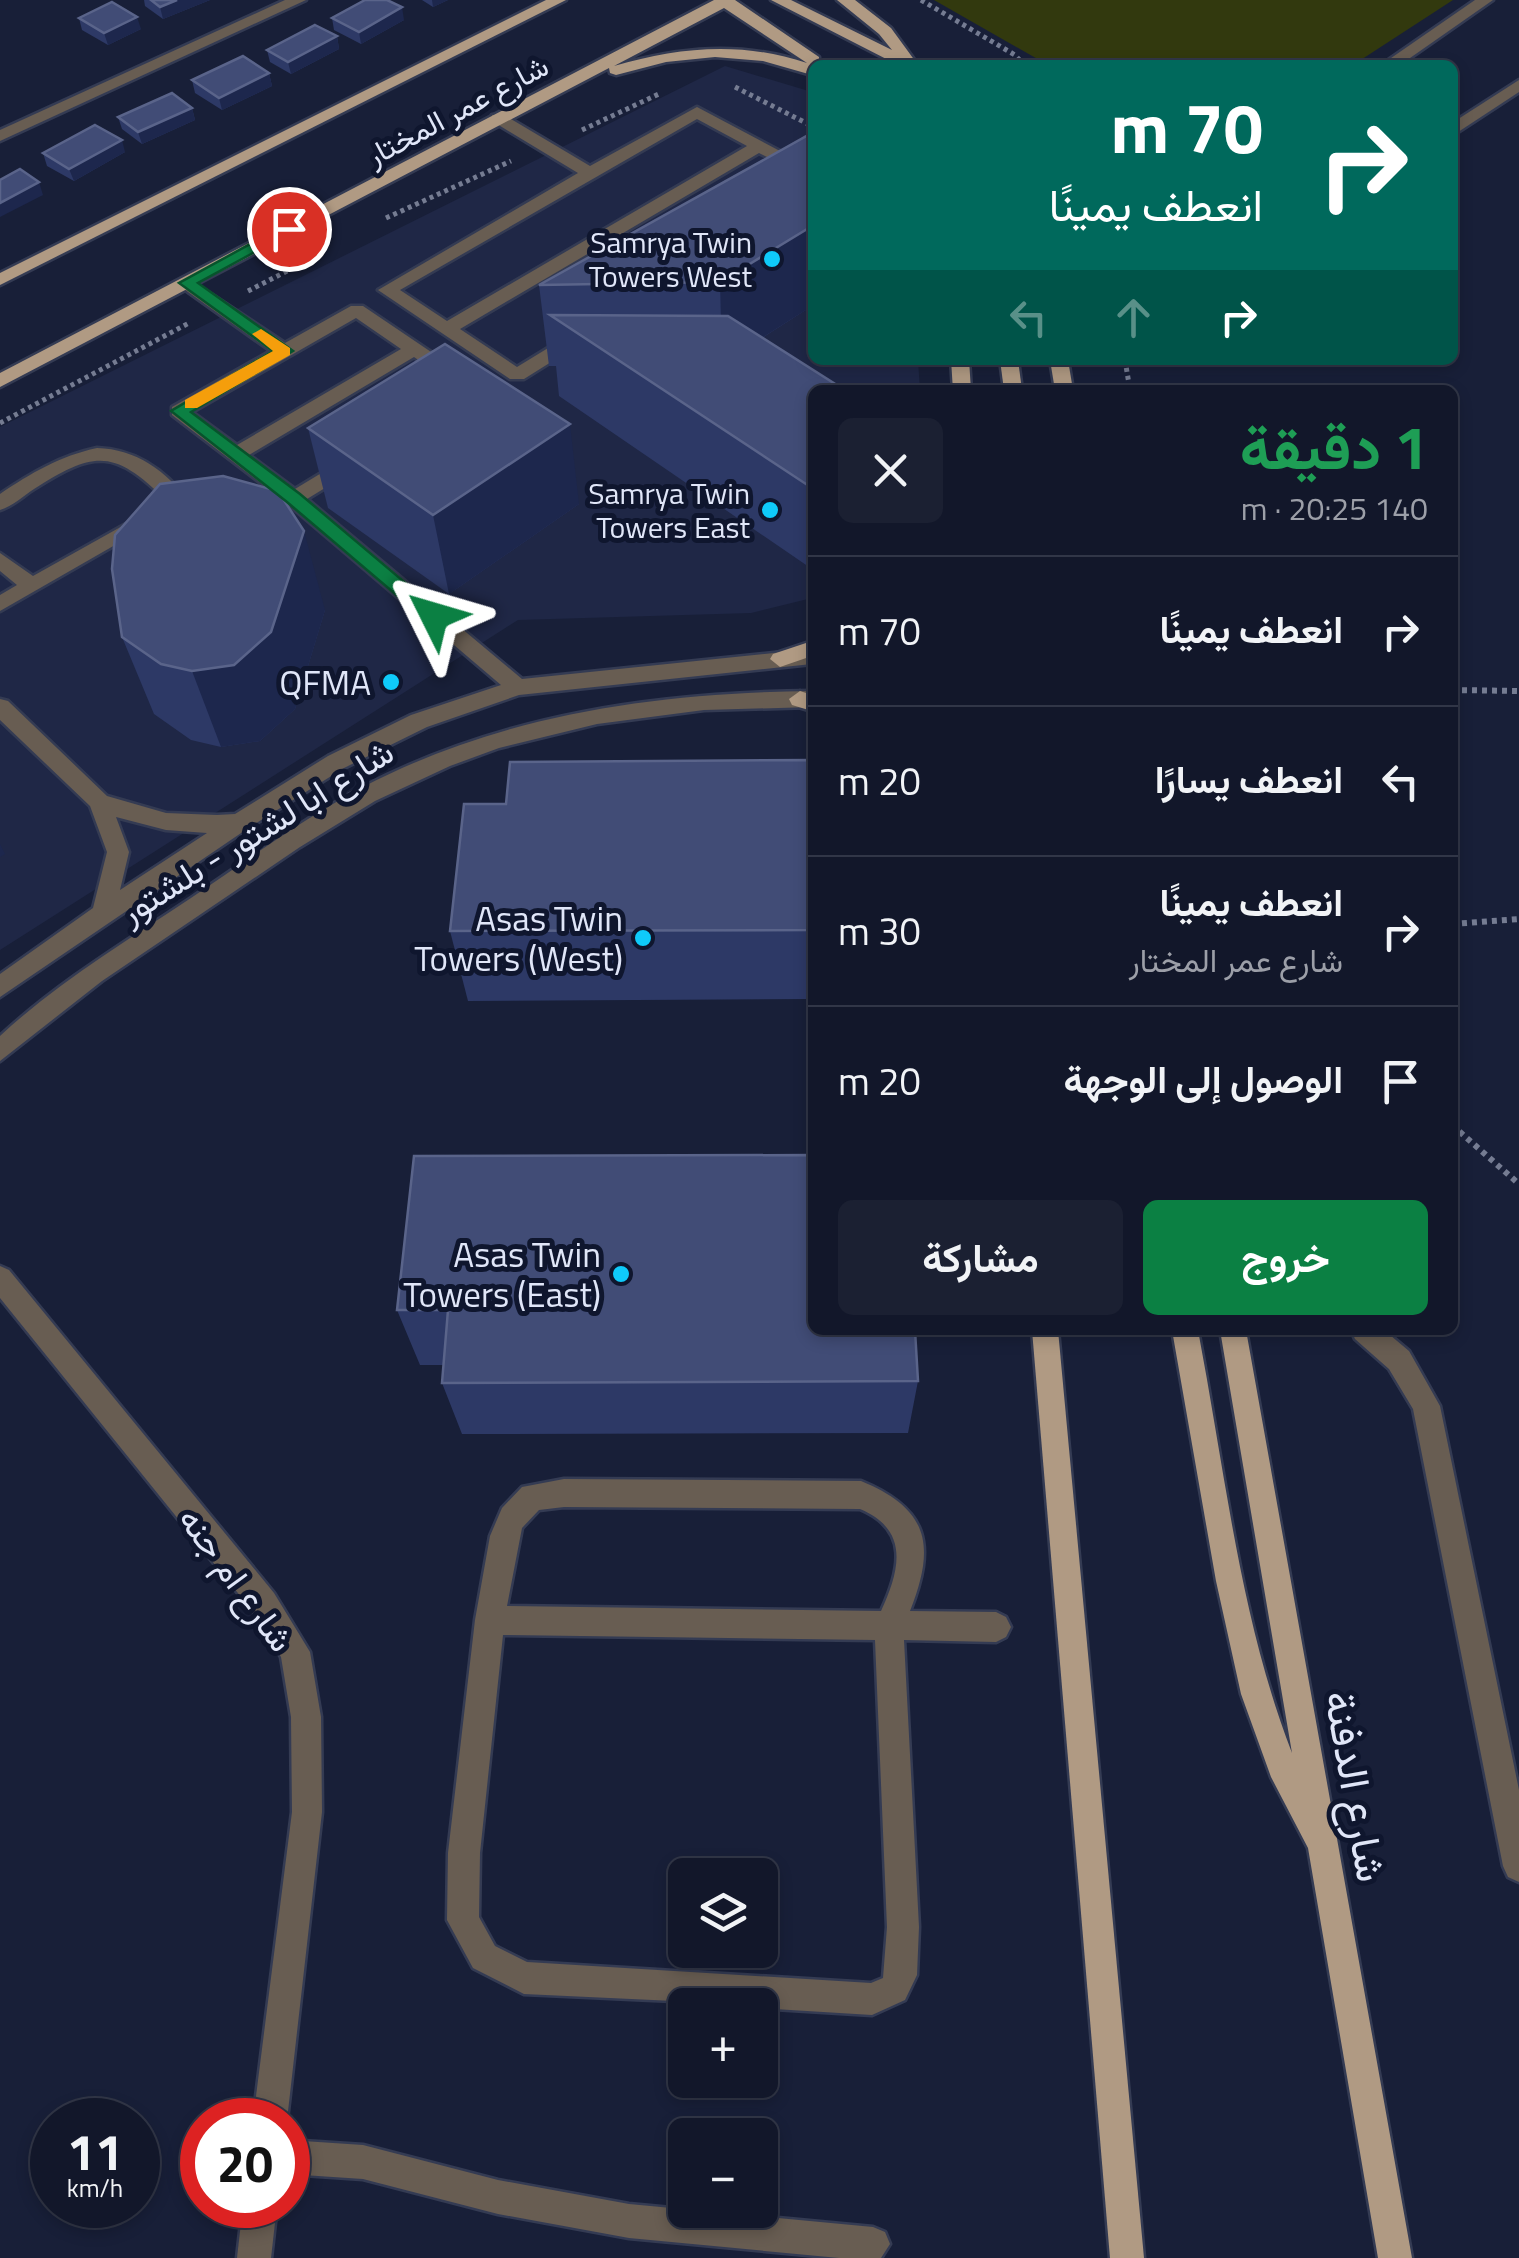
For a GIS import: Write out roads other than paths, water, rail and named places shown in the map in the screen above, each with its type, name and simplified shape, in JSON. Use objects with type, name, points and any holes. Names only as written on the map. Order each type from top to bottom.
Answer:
[{"type":"main road","name":"شارع عمر المختار","points":[[0,280],[558,0]]},
{"type":"main road","name":"شارع عمر المختار","points":[[0,381],[724,0]]},
{"type":"main road","points":[[724,0],[814,60]]},
{"type":"main road","points":[[780,0],[901,60]]},
{"type":"main road","points":[[845,0],[885,31],[907,60]]},
{"type":"main road","points":[[536,99],[620,68],[695,50],[750,52],[808,69]]},
{"type":"main road","points":[[780,659],[808,649]]},
{"type":"main road","points":[[1046,1335],[1127,2258]]},
{"type":"main road","points":[[1186,1335],[1242,1646],[1264,1727],[1290,1792],[1326,1850]]},
{"type":"main road","name":"شارع الدفنة","points":[[1234,1335],[1394,2258]]},
{"type":"street","points":[[0,136],[298,0]]},
{"type":"street","points":[[1396,60],[1485,0]]},
{"type":"street","points":[[1458,124],[1519,85]]},
{"type":"street","points":[[599,324],[517,375],[387,290],[698,112],[808,173]]},
{"type":"street","points":[[498,118],[590,174]]},
{"type":"street","points":[[447,329],[760,146]]},
{"type":"street","points":[[187,283],[284,351]]},
{"type":"street","points":[[294,498],[473,389],[357,310],[179,411],[294,498],[518,687]]},
{"type":"street","points":[[236,454],[414,349]]},
{"type":"street","points":[[0,503],[74,460],[113,454],[133,461],[180,502],[0,604]]},
{"type":"street","points":[[0,560],[30,586]]},
{"type":"street","name":"شارع ابا لشتور - بلشتور","points":[[0,987],[103,912],[239,822],[336,762],[402,729],[518,687],[808,657]]},
{"type":"street","name":"شارع ابا لشتور - بلشتور","points":[[0,1050],[20,1030],[148,938],[330,818],[391,782],[457,753],[498,738],[606,712],[808,700]]},
{"type":"street","points":[[0,706],[99,802],[118,852],[103,912]]},
{"type":"street","points":[[99,802],[157,822],[190,826],[239,822]]},
{"type":"street","name":"شارع ام جنه","points":[[0,1278],[264,1603],[295,1652],[306,1717],[307,1812],[273,2098]]},
{"type":"street","points":[[1370,1335],[1399,1360],[1426,1406],[1519,1866]]},
{"type":"street","points":[[564,1493],[861,1496],[889,1504],[905,1527],[912,1559],[904,1594],[889,1626],[903,1927],[901,1975],[894,1989],[872,1999],[847,1999],[524,1978],[484,1957],[463,1920],[464,1853],[490,1620],[504,1536],[512,1518],[532,1497],[564,1493]]},
{"type":"street","points":[[490,1620],[996,1627]]},
{"type":"street","points":[[310,2158],[363,2162],[498,2197],[629,2221],[873,2244]]},
{"type":"street","points":[[254,2258],[257,2228]]},
{"type":"place","name":"Samrya Twin Towers West","points":[[772,259]]},
{"type":"place","name":"Samrya Twin Towers East","points":[[770,510]]},
{"type":"place","name":"QFMA","points":[[391,682]]},
{"type":"place","name":"Asas Twin Towers (West)","points":[[643,938]]},
{"type":"place","name":"Asas Twin Towers (East)","points":[[621,1274]]}]
